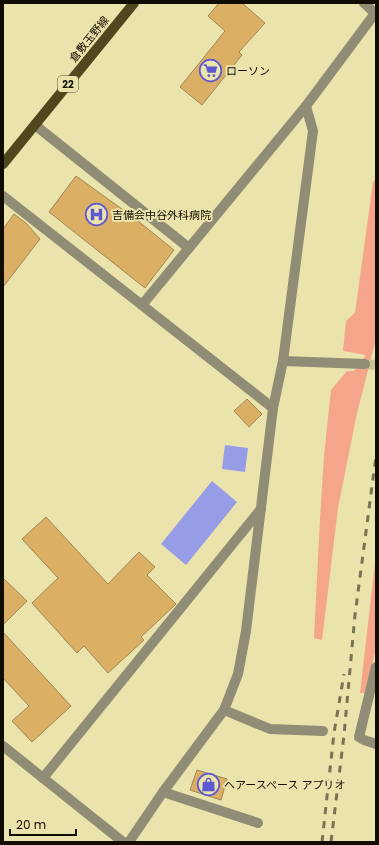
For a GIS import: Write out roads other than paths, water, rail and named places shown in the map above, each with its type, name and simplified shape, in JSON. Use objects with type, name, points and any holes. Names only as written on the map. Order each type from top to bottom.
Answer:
[{"type":"main road","name":"倉敷玉野線","points":[[3,164],[134,3]]},
{"type":"street","points":[[142,305],[306,106],[376,13],[364,3]]},
{"type":"street","points":[[129,842],[163,792],[224,710],[238,674],[246,631],[273,408],[282,361],[312,131],[306,106]]},
{"type":"street","points":[[35,125],[189,248]]},
{"type":"street","points":[[3,196],[273,408]]},
{"type":"street","points":[[282,361],[365,364]]},
{"type":"street","points":[[43,778],[261,508]]},
{"type":"street","points":[[376,667],[359,737],[376,744]]},
{"type":"street","points":[[224,710],[270,729],[323,731]]},
{"type":"street","points":[[3,746],[123,842]]},
{"type":"street","points":[[163,792],[258,823]]},
{"type":"water","points":[[225,445],[248,448],[245,472],[222,469]]},
{"type":"water","points":[[212,481],[237,502],[186,565],[161,544]]},
{"type":"tunnel","points":[[365,364],[376,365]]},
{"type":"railway","points":[[331,842],[344,735],[355,615],[376,456]]},
{"type":"railway","points":[[322,842],[334,733],[344,674]]},
{"type":"place","name":"ローソン","points":[[211,71]]},
{"type":"place","name":"吉備会中谷外科病院","points":[[96,215]]},
{"type":"place","name":"ヘアースペース アプリオ","points":[[209,785]]}]
